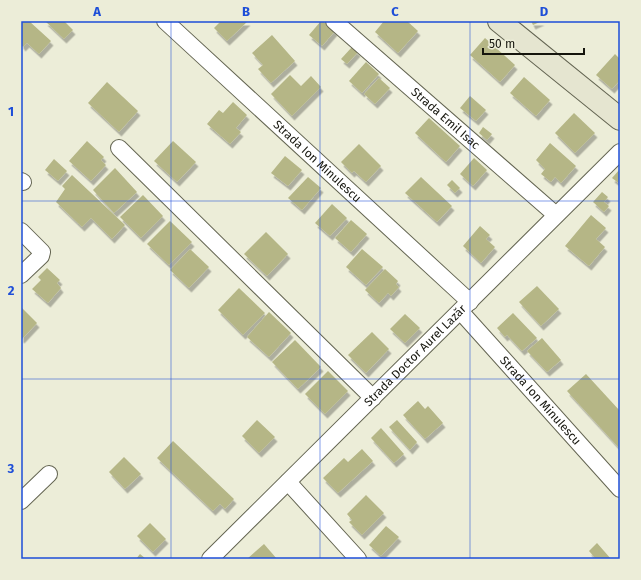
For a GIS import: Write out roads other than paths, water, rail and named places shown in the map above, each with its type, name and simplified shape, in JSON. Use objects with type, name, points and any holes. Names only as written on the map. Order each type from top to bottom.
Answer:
[{"type":"main road","points":[[499,21],[620,119]]},
{"type":"street","name":"Strada Ion Minulescu","points":[[164,21],[465,307],[620,489]]},
{"type":"street","name":"Strada Emil Isac","points":[[334,21],[556,215]]},
{"type":"street","points":[[119,148],[373,398]]},
{"type":"street","name":"Strada Doctor Aurel Lazăr","points":[[210,559],[620,152]]},
{"type":"street","points":[[21,231],[42,252],[41,256],[21,275]]},
{"type":"street","points":[[21,501],[49,474]]},
{"type":"street","points":[[288,482],[358,559]]}]
